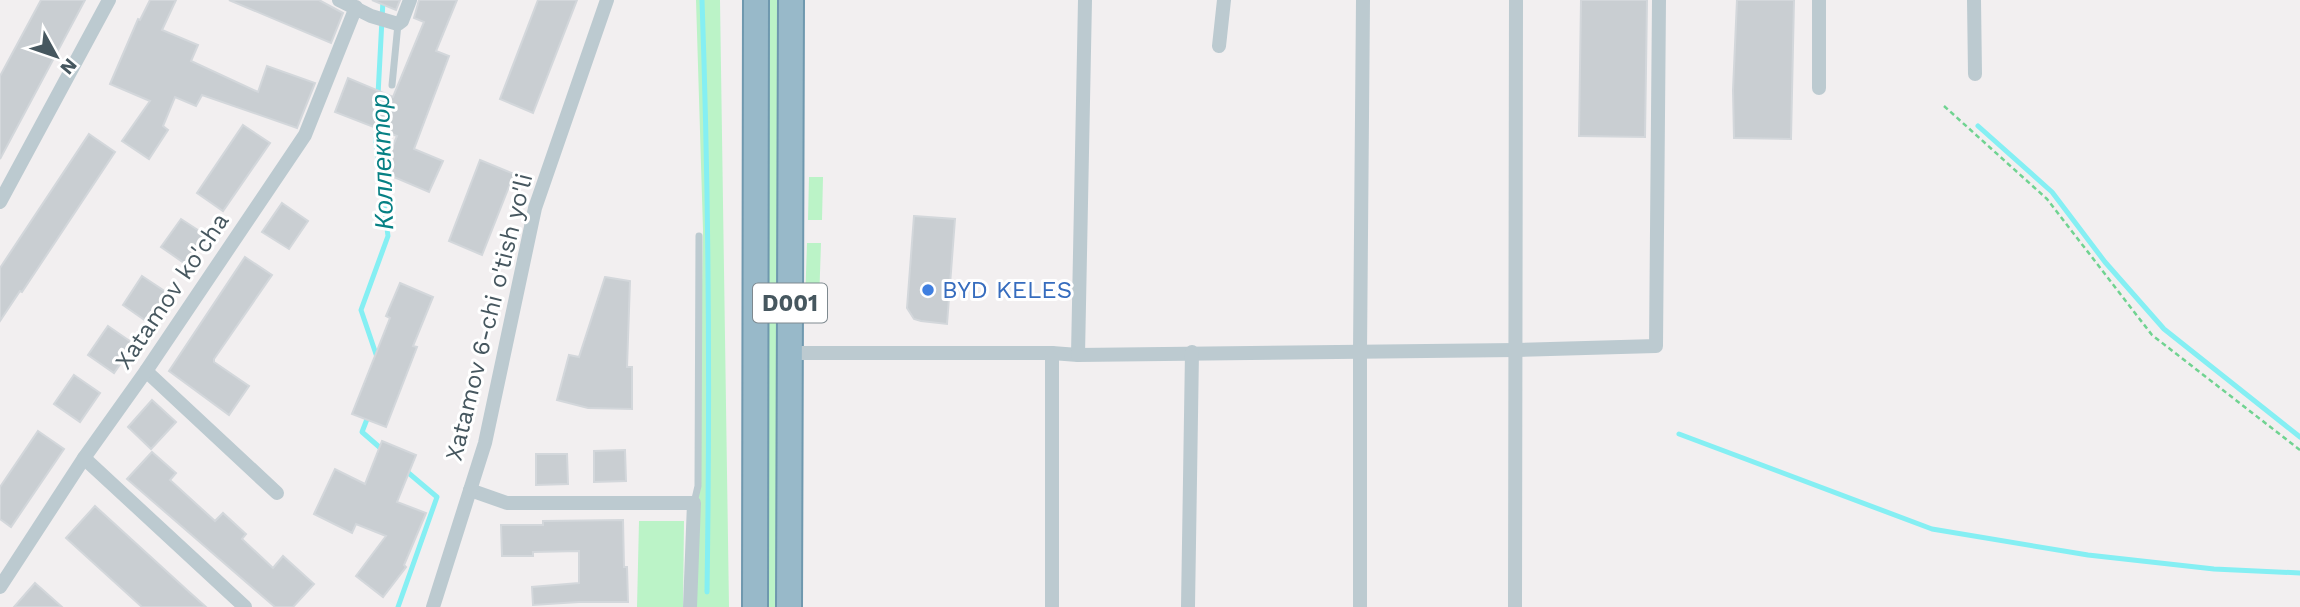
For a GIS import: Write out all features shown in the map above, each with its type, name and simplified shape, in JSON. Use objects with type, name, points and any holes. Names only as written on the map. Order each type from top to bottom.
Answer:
[{"type":"highway","name":"D001","points":[[755,607],[757,0]]},
{"type":"highway","name":"D001","points":[[789,607],[791,0]]},
{"type":"street","points":[[0,202],[109,0]]},
{"type":"street","points":[[339,0],[392,23],[402,21],[410,0]]},
{"type":"street","name":"Xatamov 6-chi o'tish yo'li","points":[[433,607],[485,443],[536,208],[607,0]]},
{"type":"street","points":[[1078,355],[1085,0]]},
{"type":"street","points":[[1219,46],[1224,0]]},
{"type":"street","points":[[1360,607],[1363,0]]},
{"type":"street","points":[[1515,607],[1516,0]]},
{"type":"street","points":[[790,353],[1078,355],[1656,346],[1658,0]]},
{"type":"street","points":[[1819,0],[1819,88]]},
{"type":"street","points":[[1974,0],[1975,74]]},
{"type":"street","name":"Xatamov ko'cha","points":[[0,587],[84,458],[305,135],[356,8]]},
{"type":"street","points":[[1188,607],[1192,352]]},
{"type":"street","points":[[1052,353],[1052,607]]},
{"type":"street","points":[[146,371],[277,493]]},
{"type":"street","points":[[84,458],[245,607]]},
{"type":"street","points":[[470,490],[507,503],[694,503],[690,607]]},
{"type":"lane","points":[[392,23],[392,85]]},
{"type":"lane","points":[[694,503],[698,486],[699,236]]},
{"type":"path","points":[[1944,106],[2047,200],[2152,335],[2300,450]]},
{"type":"green space","points":[[696,0],[720,0],[729,607],[696,607],[703,230]]},
{"type":"green space","points":[[768,0],[778,0],[776,607],[767,607]]},
{"type":"green space","points":[[809,177],[823,177],[822,220],[808,220]]},
{"type":"green space","points":[[807,243],[821,243],[819,303],[805,303]]},
{"type":"green space","points":[[639,521],[684,521],[683,607],[637,607]]},
{"type":"building","points":[[41,0],[85,0],[0,159],[0,76]]},
{"type":"building","points":[[150,0],[176,0],[162,30],[198,45],[191,61],[258,92],[267,66],[315,83],[297,128],[202,95],[196,106],[175,97],[163,126],[168,130],[149,159],[122,141],[150,101],[110,84],[138,19],[140,20]]},
{"type":"building","points":[[229,0],[319,0],[343,13],[331,43]]},
{"type":"building","points":[[372,0],[400,0],[396,10]]},
{"type":"building","points":[[419,0],[457,0],[436,51],[449,56],[414,149],[443,161],[429,192],[382,172],[397,136],[335,112],[348,78],[393,97],[424,22],[414,18]]},
{"type":"building","points":[[538,0],[577,0],[533,113],[500,99]]},
{"type":"building","points":[[1581,0],[1647,0],[1645,137],[1579,136]]},
{"type":"building","points":[[1737,0],[1794,0],[1791,139],[1734,138]]},
{"type":"building","points":[[243,125],[270,143],[223,211],[197,193]]},
{"type":"building","points":[[89,134],[115,152],[0,321],[0,268]]},
{"type":"building","points":[[480,160],[514,174],[482,255],[449,241]]},
{"type":"building","points":[[282,203],[308,221],[289,249],[262,232]]},
{"type":"building","points":[[914,216],[955,219],[947,324],[914,319],[907,308]]},
{"type":"building","points":[[181,219],[207,236],[187,265],[161,247]]},
{"type":"building","points":[[245,257],[272,275],[214,359],[214,362],[249,386],[229,415],[169,371]]},
{"type":"building","points":[[142,276],[169,294],[149,323],[123,305]]},
{"type":"building","points":[[605,277],[630,281],[627,367],[632,367],[632,409],[588,408],[557,400],[569,355],[579,357]]},
{"type":"building","points":[[400,283],[433,297],[413,346],[417,347],[386,427],[352,414],[390,318],[386,316]]},
{"type":"building","points":[[108,326],[134,344],[114,373],[88,355]]},
{"type":"building","points":[[74,375],[100,393],[80,422],[54,404]]},
{"type":"building","points":[[152,400],[176,422],[151,449],[128,427]]},
{"type":"building","points":[[38,431],[64,449],[11,527],[0,519],[0,487]]},
{"type":"building","points":[[382,441],[416,455],[397,502],[426,513],[404,565],[406,567],[383,597],[356,576],[386,536],[356,524],[352,533],[314,514],[335,469],[365,484]]},
{"type":"building","points":[[625,450],[626,481],[594,482],[594,451]]},
{"type":"building","points":[[152,452],[176,473],[170,480],[215,521],[223,513],[246,534],[242,539],[273,568],[283,556],[314,584],[293,607],[275,607],[127,479]]},
{"type":"building","points":[[536,454],[567,454],[568,484],[536,485]]},
{"type":"building","points":[[95,506],[206,607],[142,607],[66,538]]},
{"type":"building","points":[[623,520],[628,602],[533,605],[532,587],[579,583],[579,551],[502,556],[501,525],[543,525],[543,521]]},
{"type":"building","points":[[35,583],[62,607],[14,607]]},
{"type":"waterway","name":"Коллектор","points":[[378,95],[383,0]]},
{"type":"waterway","points":[[702,0],[708,296],[707,592]]},
{"type":"waterway","name":"Коллектор","points":[[377,122],[376,142],[388,236],[361,310],[378,360]]},
{"type":"waterway","points":[[1978,126],[2052,192],[2105,262],[2164,329],[2300,437]]},
{"type":"waterway","name":"Коллектор","points":[[369,414],[362,432],[385,452]]},
{"type":"waterway","points":[[1679,434],[1932,529],[2088,555],[2214,569],[2300,573]]},
{"type":"waterway","name":"Коллектор","points":[[398,607],[437,497],[405,470]]},
{"type":"place","name":"BYD KELES","points":[[928,290]]}]
